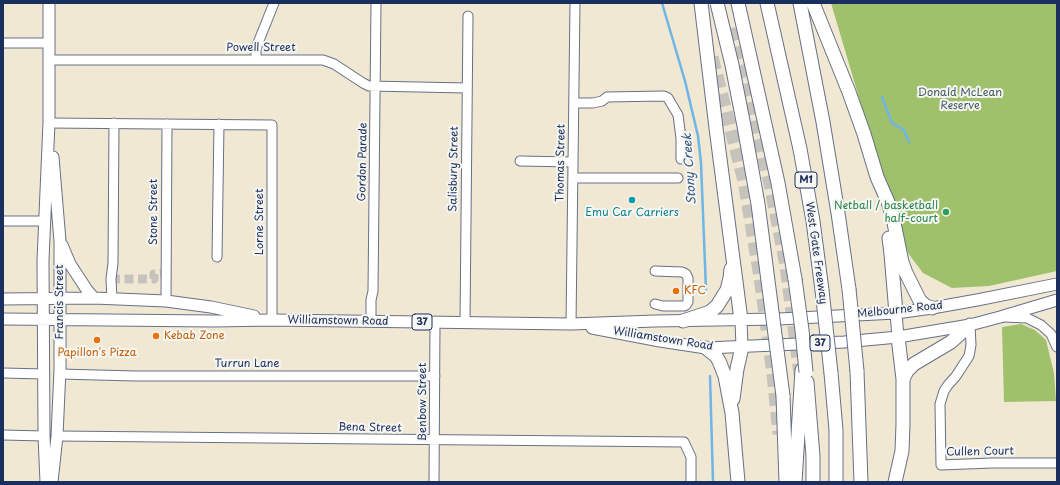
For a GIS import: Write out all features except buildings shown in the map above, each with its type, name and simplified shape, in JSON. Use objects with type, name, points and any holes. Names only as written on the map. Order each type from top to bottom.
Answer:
[{"type":"highway","points":[[701,3],[741,320]]},
{"type":"highway","points":[[717,3],[738,96],[758,204],[784,396],[786,482]]},
{"type":"highway","name":"M1","points":[[738,3],[778,183],[795,279],[802,330],[804,371],[813,456],[813,482]]},
{"type":"highway","name":"West Gate Freeway","points":[[767,3],[800,149],[813,221],[831,373],[836,430],[836,482]]},
{"type":"highway","points":[[800,3],[823,122],[849,289],[857,371],[861,482]]},
{"type":"highway","points":[[813,3],[864,134],[877,177],[893,218],[902,262],[906,273],[920,301],[926,306],[932,308]]},
{"type":"highway","points":[[877,177],[891,254],[896,313]]},
{"type":"highway","points":[[683,321],[710,312],[723,298],[730,278],[731,240]]},
{"type":"highway","points":[[903,379],[907,371],[914,364],[951,342],[970,325]]},
{"type":"highway","points":[[895,482],[902,451],[903,424],[903,379],[898,337]]},
{"type":"highway","points":[[732,413],[737,369],[742,347]]},
{"type":"highway","points":[[706,348],[720,361],[725,376],[732,413],[738,482]]},
{"type":"highway","name":"M1","points":[[795,482],[804,371]]},
{"type":"main road","name":"Francis Street","points":[[46,482],[44,436],[43,260],[49,123],[49,3]]},
{"type":"main road","name":"Francis Street","points":[[49,123],[60,241],[60,374],[57,436],[52,482]]},
{"type":"main road","points":[[60,241],[70,264],[94,298]]},
{"type":"main road","name":"Melbourne Road","points":[[741,320],[896,313],[977,300],[1057,284]]},
{"type":"main road","name":"Williamstown Road","points":[[3,299],[94,298],[166,301],[211,306],[272,320]]},
{"type":"main road","name":"37","points":[[898,337],[970,325],[1057,300]]},
{"type":"main road","points":[[896,313],[898,337]]},
{"type":"main road","name":"Williamstown Road","points":[[3,320],[272,320],[572,324],[741,320]]},
{"type":"main road","points":[[741,320],[742,347]]},
{"type":"main road","name":"Williamstown Road","points":[[572,324],[706,348],[844,342],[898,337]]},
{"type":"street","points":[[256,60],[258,43],[274,3]]},
{"type":"street","name":"Gordon Parade","points":[[371,321],[371,300],[373,291],[376,3]]},
{"type":"street","name":"Thomas Street","points":[[572,324],[575,3]]},
{"type":"street","name":"Salisbury Street","points":[[465,323],[468,16]]},
{"type":"street","points":[[3,43],[49,43]]},
{"type":"street","name":"Powell Street","points":[[49,60],[317,60],[327,61],[334,64],[370,86],[467,88]]},
{"type":"street","points":[[574,103],[593,103],[602,101],[607,97],[664,96],[668,98],[678,115],[681,138],[681,160]]},
{"type":"street","points":[[49,123],[219,124],[217,257]]},
{"type":"street","points":[[112,299],[114,123]]},
{"type":"street","name":"Stone Street","points":[[166,301],[167,124]]},
{"type":"street","name":"Lorne Street","points":[[219,124],[272,125],[272,320]]},
{"type":"street","points":[[520,161],[573,162]]},
{"type":"street","points":[[573,178],[678,178]]},
{"type":"street","points":[[3,221],[44,221]]},
{"type":"street","points":[[655,271],[682,272],[686,274],[688,278],[688,302],[686,305],[655,304]]},
{"type":"street","points":[[1000,317],[1027,318],[1041,325],[1051,334],[1057,347]]},
{"type":"street","name":"Benbow Street","points":[[434,482],[435,322]]},
{"type":"street","name":"Cullen Court","points":[[970,325],[970,356],[944,391],[940,404],[941,465],[992,463],[1057,464]]},
{"type":"street","points":[[3,374],[44,374]]},
{"type":"street","name":"Turrun Lane","points":[[60,374],[135,376],[435,376]]},
{"type":"street","points":[[3,435],[44,436]]},
{"type":"street","name":"Bena Street","points":[[57,436],[684,442],[691,457],[691,482]]},
{"type":"green space","name":"Donald McLean Reserve","points":[[831,3],[1057,3],[1057,271],[989,286],[952,288],[923,273],[908,253],[862,108]]},
{"type":"green space","points":[[1021,324],[1035,330],[1046,340],[1054,373],[1056,401],[1004,402],[1002,327]]},
{"type":"waterway","name":"Stony Creek","points":[[662,3],[685,81],[698,136],[701,163],[706,290]]},
{"type":"waterway","points":[[882,97],[892,123],[904,130],[909,142]]},
{"type":"waterway","name":"Stony Creek","points":[[710,376],[713,482]]},
{"type":"tunnel","points":[[729,29],[744,77],[770,184],[786,266],[801,382]]},
{"type":"tunnel","points":[[712,57],[744,181],[760,277],[773,374],[779,434]]},
{"type":"tunnel","points":[[111,279],[154,279],[154,274],[166,273]]},
{"type":"place","name":"Emu Car Carriers","points":[[632,200]]},
{"type":"place","name":"Netball / basketball half-court","points":[[946,212]]},
{"type":"place","name":"KFC","points":[[676,291]]},
{"type":"place","name":"Kebab Zone","points":[[156,336]]},
{"type":"place","name":"Papillon's Pizza","points":[[97,340]]}]
